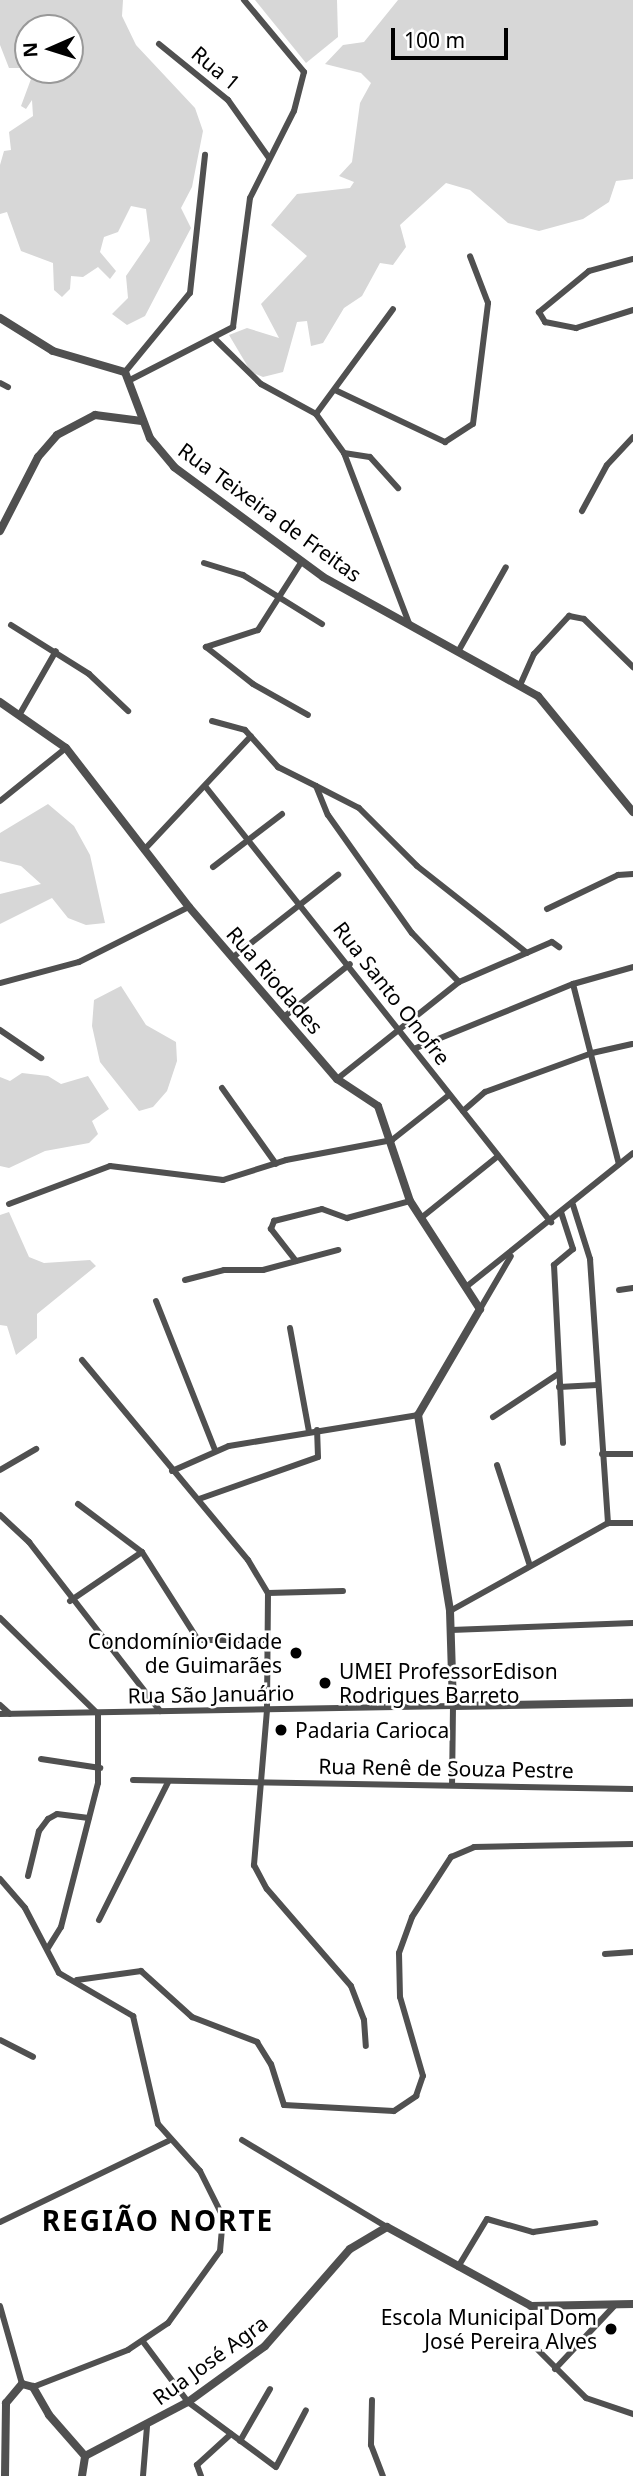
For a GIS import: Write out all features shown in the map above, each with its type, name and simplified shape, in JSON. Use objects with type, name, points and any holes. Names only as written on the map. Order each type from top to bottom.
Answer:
[{"type":"street","points":[[0,318],[53,351],[127,376],[216,340],[233,327],[250,198],[293,111],[304,72],[244,0]]},
{"type":"street","name":"Rua 1","points":[[159,44],[228,100],[269,158]]},
{"type":"street","points":[[127,376],[190,293],[205,155]]},
{"type":"street","points":[[335,390],[445,442],[473,424],[488,303],[470,256]]},
{"type":"street","points":[[633,259],[589,271],[541,308],[545,322],[576,328],[633,310]]},
{"type":"street","points":[[316,414],[393,309]]},
{"type":"street","points":[[216,340],[261,384],[316,414],[344,453],[409,623]]},
{"type":"street","name":"Rua Teixeira de Freitas","points":[[127,376],[142,421],[174,467],[302,561],[521,683],[561,722],[633,811]]},
{"type":"street","points":[[0,383],[8,387]]},
{"type":"street","points":[[0,531],[38,457],[57,435],[95,415],[142,421]]},
{"type":"street","points":[[582,511],[607,465],[633,437]]},
{"type":"street","points":[[344,453],[370,457],[398,488]]},
{"type":"street","points":[[302,561],[258,630],[205,647],[253,684],[308,715]]},
{"type":"street","points":[[204,563],[243,575],[322,624]]},
{"type":"street","points":[[459,650],[506,567]]},
{"type":"street","points":[[521,683],[534,654],[569,616],[584,619],[633,667]]},
{"type":"street","points":[[11,625],[56,651],[128,712]]},
{"type":"street","points":[[21,712],[56,651]]},
{"type":"street","name":"Rua Riodades","points":[[0,702],[21,712],[66,748],[189,907],[337,1079],[378,1106],[392,1140],[410,1201],[480,1309]]},
{"type":"street","points":[[212,721],[251,736],[278,767],[359,808],[417,866],[527,953]]},
{"type":"street","points":[[144,850],[251,736]]},
{"type":"street","points":[[0,801],[66,748]]},
{"type":"street","name":"Rua Santo Onofre","points":[[205,786],[250,837],[416,1048],[449,1095],[551,1222]]},
{"type":"street","points":[[316,786],[328,815],[412,933],[459,982]]},
{"type":"street","points":[[214,867],[282,814]]},
{"type":"street","points":[[547,909],[618,875],[633,874]]},
{"type":"street","points":[[232,958],[299,902],[338,875]]},
{"type":"street","points":[[0,983],[79,962],[189,907]]},
{"type":"street","points":[[337,1079],[459,982],[552,942],[559,947]]},
{"type":"street","points":[[285,1016],[350,964]]},
{"type":"street","points":[[416,1048],[573,984],[633,967]]},
{"type":"street","points":[[573,984],[619,1164]]},
{"type":"street","points":[[0,1030],[41,1058]]},
{"type":"street","points":[[463,1111],[485,1092],[592,1053],[632,1044]]},
{"type":"street","points":[[222,1088],[276,1164]]},
{"type":"street","points":[[9,1204],[110,1166],[202,1180],[248,1175],[276,1164],[392,1140],[449,1095]]},
{"type":"street","points":[[466,1287],[573,1205],[633,1153]]},
{"type":"street","points":[[421,1218],[498,1156]]},
{"type":"street","points":[[296,1261],[271,1228],[274,1221],[322,1209],[348,1218],[410,1201]]},
{"type":"street","points":[[573,1205],[590,1259],[608,1523]]},
{"type":"street","points":[[561,1212],[573,1249],[554,1262],[563,1443]]},
{"type":"street","points":[[185,1280],[296,1261],[338,1250]]},
{"type":"street","points":[[452,1785],[450,1611],[418,1415],[513,1251]]},
{"type":"street","points":[[620,1290],[633,1289]]},
{"type":"street","points":[[156,1301],[215,1450]]},
{"type":"street","points":[[290,1328],[309,1432]]},
{"type":"street","points":[[82,1360],[172,1471],[199,1499],[268,1593],[267,1710],[253,1857],[258,1877],[351,1986],[364,2020],[366,2046]]},
{"type":"street","points":[[494,1417],[558,1374]]},
{"type":"street","points":[[559,1387],[597,1385]]},
{"type":"street","points":[[172,1471],[215,1450],[317,1430],[418,1415]]},
{"type":"street","points":[[199,1499],[318,1457],[317,1430]]},
{"type":"street","points":[[0,1470],[36,1449]]},
{"type":"street","points":[[602,1454],[633,1454]]},
{"type":"street","points":[[498,1465],[530,1566]]},
{"type":"street","points":[[78,1504],[142,1552],[198,1640],[269,1640]]},
{"type":"street","points":[[0,1515],[29,1542],[71,1601],[160,1711]]},
{"type":"street","points":[[450,1611],[608,1523],[633,1523]]},
{"type":"street","points":[[71,1601],[142,1552]]},
{"type":"street","points":[[268,1593],[343,1591]]},
{"type":"street","points":[[0,1618],[99,1714],[100,1768],[89,1818],[61,1927],[47,1949]]},
{"type":"street","points":[[451,1630],[633,1623]]},
{"type":"street","name":"Rua São Januário","points":[[0,1714],[633,1703]]},
{"type":"street","points":[[0,1705],[10,1714]]},
{"type":"street","points":[[41,1759],[100,1768]]},
{"type":"street","name":"Rua Renê de Souza Pestre","points":[[133,1780],[633,1789]]},
{"type":"street","points":[[99,1920],[168,1782]]},
{"type":"street","points":[[28,1876],[39,1831],[48,1819],[57,1814],[89,1818]]},
{"type":"street","points":[[78,1980],[141,1971],[192,2017],[257,2042],[284,2105],[394,2111],[416,2096],[423,2076],[400,1997],[398,1953],[412,1917],[451,1857],[474,1847],[633,1844]]},
{"type":"street","points":[[0,1879],[47,1949],[59,1973],[78,1980],[133,2016],[150,2102],[168,2141],[215,2193],[223,2217],[223,2244],[179,2312],[144,2343],[33,2387],[22,2384]]},
{"type":"street","points":[[605,1954],[633,1952]]},
{"type":"street","points":[[0,2040],[33,2056]]},
{"type":"street","points":[[242,2140],[457,2269],[531,2306],[633,2304]]},
{"type":"street","points":[[0,2221],[168,2141]]},
{"type":"street","points":[[457,2269],[487,2219],[533,2232],[595,2223]]},
{"type":"street","name":"Rua José Agra","points":[[85,2456],[147,2426],[188,2402],[275,2337],[366,2237],[387,2227]]},
{"type":"street","points":[[555,2368],[616,2304]]},
{"type":"street","points":[[0,2306],[22,2384]]},
{"type":"street","points":[[144,2343],[188,2402],[278,2467],[306,2410]]},
{"type":"street","points":[[531,2343],[586,2398],[633,2414]]},
{"type":"street","points":[[5,2476],[6,2403],[22,2384]]},
{"type":"street","points":[[33,2387],[49,2415],[85,2456],[82,2476]]},
{"type":"street","points":[[240,2441],[270,2389]]},
{"type":"street","points":[[372,2400],[371,2445],[383,2476]]},
{"type":"street","points":[[142,2476],[147,2426]]},
{"type":"street","points":[[201,2476],[197,2465],[231,2434]]},
{"type":"shaded area","points":[[0,0],[123,0],[122,16],[136,45],[195,108],[203,131],[192,187],[181,208],[191,228],[145,316],[127,325],[112,314],[128,298],[126,276],[150,241],[146,209],[131,206],[118,232],[104,237],[100,252],[116,271],[110,279],[98,267],[83,277],[71,276],[70,289],[62,297],[54,290],[53,263],[21,251],[7,212],[0,214],[0,165],[4,151],[11,150],[9,132],[33,116],[32,100],[26,109],[21,106],[29,84],[84,84],[84,14],[14,14],[14,68],[9,68],[0,45]]},
{"type":"shaded area","points":[[255,0],[337,0],[338,37],[306,63]]},
{"type":"shaded area","points":[[398,0],[633,0],[633,179],[616,181],[609,202],[583,219],[539,231],[508,223],[470,190],[446,183],[400,225],[406,247],[393,265],[380,263],[362,296],[344,308],[323,343],[311,346],[307,321],[297,322],[283,372],[263,377],[251,372],[229,335],[247,328],[279,338],[261,304],[307,256],[271,225],[297,194],[350,188],[354,182],[339,176],[352,162],[360,103],[371,83],[361,73],[325,64],[343,45],[364,42]]},
{"type":"shaded area","points":[[48,804],[74,826],[90,855],[105,923],[86,925],[68,918],[52,898],[0,924],[0,894],[41,884],[21,866],[0,861],[0,833]]},
{"type":"shaded area","points":[[121,986],[146,1025],[176,1042],[177,1061],[167,1091],[153,1107],[139,1111],[100,1062],[92,1026],[94,1000]]},
{"type":"shaded area","points":[[22,1073],[48,1076],[61,1084],[88,1076],[109,1109],[92,1121],[98,1134],[89,1143],[45,1151],[9,1168],[0,1166],[0,1077],[10,1081]]},
{"type":"shaded area","points":[[9,1212],[29,1257],[44,1263],[90,1260],[96,1266],[37,1314],[37,1338],[16,1355],[7,1326],[0,1325],[0,1215]]},
{"type":"place","name":"Condomínio Cidade de Guimarães","points":[[296,1653]]},
{"type":"place","name":"UMEI ProfessorEdison Rodrigues Barreto","points":[[325,1683]]},
{"type":"place","name":"Padaria Carioca","points":[[281,1730]]},
{"type":"place","name":"Escola Municipal Dom José Pereira Alves","points":[[611,2329]]},
{"type":"district","name":"REGIÃO NORTE","points":[[158,2220]]}]
